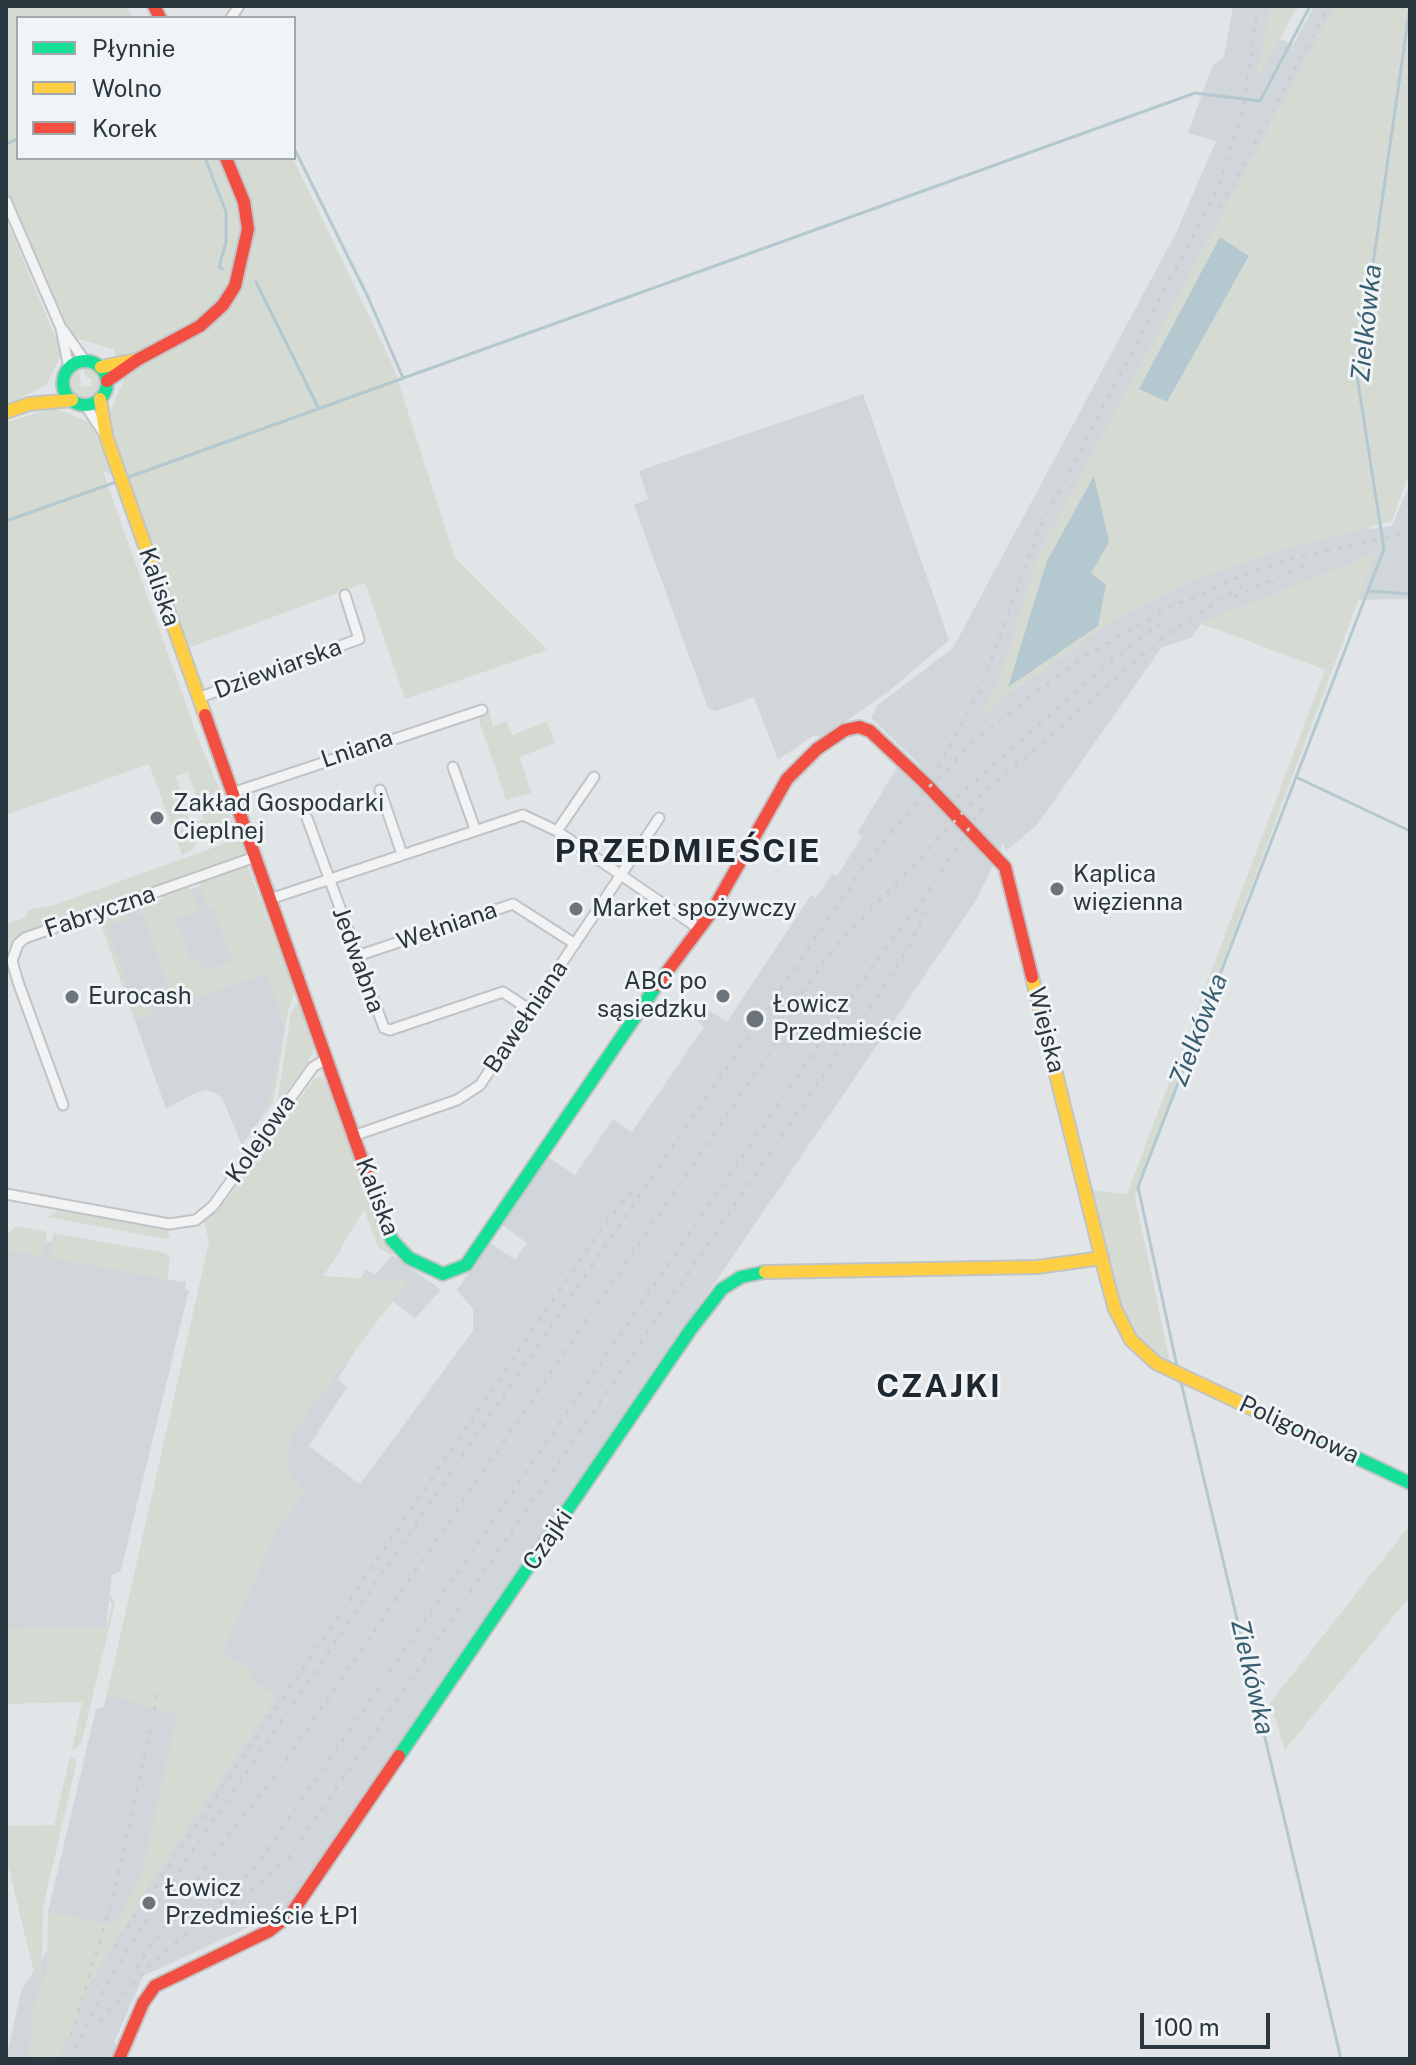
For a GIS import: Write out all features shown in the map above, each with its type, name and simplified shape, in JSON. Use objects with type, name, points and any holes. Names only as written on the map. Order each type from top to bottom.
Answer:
[{"type":"street","points":[[6,412],[29,404],[72,400],[85,405],[100,399],[107,381],[137,360],[200,326],[223,305],[240,274],[247,244],[246,215],[227,160]]},
{"type":"street","points":[[6,201],[61,328],[69,368],[64,381],[29,404]]},
{"type":"street","points":[[61,328],[85,361],[101,367],[137,360]]},
{"type":"street","points":[[69,368],[85,361]]},
{"type":"street","points":[[101,367],[107,381]]},
{"type":"street","points":[[64,381],[72,400]]},
{"type":"street","name":"Kaliska","points":[[100,399],[106,436],[124,489],[353,1136],[395,1245],[418,1265],[437,1273],[461,1269],[711,913],[787,779],[817,749],[845,730],[859,727]]},
{"type":"street","name":"Kaliska","points":[[85,405],[106,436]]},
{"type":"street","name":"Dziewiarska","points":[[198,698],[359,639],[345,595]]},
{"type":"street","name":"Lniana","points":[[232,793],[482,710]]},
{"type":"street","name":"Wiejska","points":[[859,727],[870,731],[926,784],[1005,867],[1115,1309],[1131,1340],[1156,1363],[1170,1370]]},
{"type":"street","points":[[453,767],[475,829]]},
{"type":"street","points":[[557,831],[594,777]]},
{"type":"street","points":[[380,790],[402,854]]},
{"type":"street","points":[[270,899],[523,815],[557,831],[698,928]]},
{"type":"street","name":"Jedwabna","points":[[307,818],[384,1028],[390,1030],[503,992],[530,1010]]},
{"type":"street","name":"Bawełniana","points":[[353,1136],[471,1093],[659,818]]},
{"type":"street","name":"Fabryczna","points":[[63,1105],[12,961],[18,944],[25,938],[255,857]]},
{"type":"street","name":"Wełniana","points":[[357,956],[513,904],[575,944]]},
{"type":"street","name":"Kolejowa","points":[[6,1194],[169,1224],[196,1220],[213,1206],[313,1067],[326,1059]]},
{"type":"street","name":"Czajki","points":[[119,2059],[143,2003],[155,1986],[269,1931],[291,1914],[691,1329],[722,1289],[741,1277],[762,1272],[1037,1267],[1102,1258]]},
{"type":"street","name":"Poligonowa","points":[[1170,1370],[1410,1483]]},
{"type":"shaded area","points":[[6,6],[127,6],[131,16],[16,16],[16,160],[294,160],[394,368],[455,558],[548,650],[405,699],[365,583],[186,649],[130,487],[132,485],[106,421],[125,377],[113,349],[71,337],[6,189]]},
{"type":"shaded area","points":[[1233,6],[1280,6],[1277,37],[1293,45],[1314,6],[1377,6],[1233,219],[1113,444],[1344,395],[1369,529],[1392,526],[1410,484],[1410,599],[1305,601],[1216,629],[1201,624],[1191,638],[1162,647],[1037,825],[1006,851],[1003,844],[977,899],[286,1910],[143,1976],[114,2043],[122,2045],[117,2059],[6,2059],[21,1991],[50,1946],[56,1914],[48,1912],[96,1709],[104,1707],[107,1694],[115,1697],[263,1248],[343,1246],[323,1276],[358,1283],[366,1269],[375,1275],[392,1255],[441,1290],[415,1318],[387,1297],[338,1379],[347,1387],[309,1446],[360,1484],[473,1331],[473,1309],[457,1290],[490,1242],[515,1260],[527,1243],[502,1225],[548,1157],[575,1175],[613,1119],[632,1132],[704,1027],[697,1021],[705,1008],[727,1022],[811,895],[816,898],[832,874],[837,876],[862,837],[857,833],[898,766],[912,779],[921,766],[871,718],[878,705],[953,648],[1176,233],[1216,141],[1188,133],[1212,67],[1224,56]]},
{"type":"shaded area","points":[[1270,6],[1298,6],[1256,81]]},
{"type":"shaded area","points":[[1335,6],[1410,6],[1410,471],[1392,521],[1279,550],[1188,582],[1114,621],[1010,693],[975,724],[995,690],[1038,556]],"holes":[[[1221,237],[1249,257],[1166,402],[1140,389]],[[1094,478],[1109,542],[1091,573]]]},
{"type":"shaded area","points":[[6,219],[62,353],[46,386],[6,404]]},
{"type":"shaded area","points":[[1220,237],[1249,256],[1167,402],[1139,389]]},
{"type":"shaded area","points":[[83,368],[94,371],[100,381],[97,392],[86,398],[75,394],[71,387],[73,375],[79,369],[81,387],[91,386],[92,380],[85,376]]},
{"type":"shaded area","points":[[863,394],[949,640],[889,691],[822,738],[814,735],[778,760],[754,697],[716,711],[708,708],[634,505],[648,499],[639,471]]},
{"type":"shaded area","points":[[54,408],[89,422],[101,445],[111,475],[103,470],[108,486],[201,746],[237,830],[213,840],[205,838],[197,821],[204,819],[188,772],[176,776],[196,842],[194,849],[182,855],[149,764],[6,815],[6,422]]},
{"type":"shaded area","points":[[1094,476],[1109,542],[1091,573],[1106,585],[1098,626],[1008,687],[1047,561]]},
{"type":"shaded area","points":[[1376,553],[1135,1197],[1170,1362],[1144,1345],[1118,1300],[1092,1190],[1127,1194],[1325,670],[1200,623]]},
{"type":"shaded area","points":[[489,711],[493,726],[507,721],[512,735],[547,721],[555,743],[520,757],[531,793],[506,800],[477,715]]},
{"type":"shaded area","points":[[240,838],[246,852],[243,856],[16,937],[6,951],[6,924],[26,917],[28,910],[54,905]]},
{"type":"shaded area","points":[[247,864],[295,992],[288,1011],[273,1103],[266,1113],[285,1025],[266,973],[135,1020],[130,1007],[135,1005],[134,997],[145,993],[155,1012],[171,1006],[169,1002],[173,1000],[143,915],[137,916],[136,909],[163,899],[162,893],[182,887],[191,889],[199,911],[176,919],[190,959],[198,957],[204,971],[232,961],[213,907],[207,908],[199,883]]},
{"type":"shaded area","points":[[232,875],[285,1025],[270,1106],[242,1145],[222,1098],[215,1093],[207,1090],[195,1093],[166,1109],[100,921]]},
{"type":"shaded area","points":[[128,911],[128,918],[107,927],[127,985],[123,987],[100,921]]},
{"type":"shaded area","points":[[299,1000],[314,1049],[306,1066],[272,1110],[277,1103],[291,1013]]},
{"type":"shaded area","points":[[321,1077],[327,1084],[383,1239],[393,1253],[391,1255],[378,1247],[364,1210],[323,1276],[408,1281],[292,1433],[286,1471],[306,1491],[279,1525],[222,1653],[254,1671],[250,1678],[277,1697],[148,1887],[92,1981],[59,2059],[28,2059],[34,2003],[47,1972],[48,1912],[115,1925],[142,1873],[177,1715],[107,1694],[209,1242],[204,1221],[229,1196],[314,1079]]},
{"type":"shaded area","points":[[58,1210],[167,1230],[170,1236],[166,1239],[43,1216],[51,1216]]},
{"type":"shaded area","points":[[6,1225],[8,1234],[169,1263],[167,1279],[186,1282],[185,1289],[189,1290],[121,1570],[112,1575],[106,1628],[6,1629]]},
{"type":"shaded area","points":[[16,1226],[47,1232],[43,1257],[6,1250],[7,1234]]},
{"type":"shaded area","points":[[53,1233],[166,1253],[170,1260],[167,1279],[50,1258]]},
{"type":"shaded area","points":[[1410,1525],[1410,1596],[1285,1750],[1270,1703]]},
{"type":"shaded area","points":[[107,1597],[112,1597],[115,1604],[81,1744],[72,1750],[82,1702],[6,1704],[6,1629],[106,1628],[112,1604]]},
{"type":"shaded area","points":[[70,1756],[77,1761],[43,1907],[42,1971],[37,1984],[6,1858],[6,1826],[54,1825]]},
{"type":"waterway","points":[[126,478],[1195,93],[1260,101],[1310,6]]},
{"type":"waterway","name":"Zielkówka","points":[[1177,1366],[1138,1187],[1384,549],[1357,376],[1410,6]]},
{"type":"waterway","points":[[6,144],[16,140]]},
{"type":"waterway","points":[[296,152],[368,297],[403,378]]},
{"type":"waterway","points":[[206,160],[226,212],[226,242],[219,267],[223,269]]},
{"type":"waterway","points":[[256,282],[319,409]]},
{"type":"waterway","points":[[6,521],[119,481]]},
{"type":"waterway","points":[[1370,591],[1410,594]]},
{"type":"waterway","points":[[1298,778],[1410,831]]},
{"type":"waterway","name":"Zielkówka","points":[[1180,1378],[1341,2059]]},
{"type":"railway","points":[[938,767],[981,688],[1039,529],[1216,192],[1243,111],[1258,6]]},
{"type":"railway","points":[[1220,207],[1329,6]]},
{"type":"railway","points":[[71,2059],[108,1981],[156,1905],[865,865],[929,787],[974,742],[1030,696],[1090,653],[1167,609],[1244,575],[1296,557],[1410,533]]},
{"type":"railway","points":[[1234,597],[1307,564]]},
{"type":"railway","points":[[213,1855],[273,1779],[768,1055],[802,993],[830,953],[969,806],[1170,632],[1242,586]]},
{"type":"railway","points":[[957,797],[1119,655],[1164,621]]},
{"type":"railway","points":[[100,2021],[151,1964],[223,1901],[260,1861],[885,948],[917,909],[986,802]]},
{"type":"railway","points":[[231,1904],[290,1856],[878,995],[908,948],[928,907]]},
{"type":"railway","points":[[114,1947],[604,1225],[634,1188]]},
{"type":"railway","points":[[71,2035],[113,1898],[158,1692]]},
{"type":"railway","points":[[136,1968],[207,1865]]},
{"type":"traffic: fast","points":[[85,361],[100,368],[107,383],[100,398],[85,405],[70,398],[63,383],[70,368],[85,361]]},
{"type":"traffic: fast","points":[[380,1211],[392,1240],[409,1258],[443,1274],[466,1265],[657,985]]},
{"type":"traffic: fast","points":[[399,1756],[691,1329],[722,1289],[741,1277],[765,1272]]},
{"type":"traffic: fast","points":[[1272,1418],[1410,1483]]},
{"type":"traffic: slow","points":[[101,367],[136,360]]},
{"type":"traffic: slow","points":[[100,399],[106,436],[205,715]]},
{"type":"traffic: slow","points":[[6,412],[29,404],[72,400]]},
{"type":"traffic: slow","points":[[1032,977],[1107,1280],[1115,1309],[1131,1340],[1156,1363],[1272,1418]]},
{"type":"traffic: slow","points":[[765,1272],[1037,1267],[1102,1258]]},
{"type":"traffic: jam","points":[[154,6],[159,16]]},
{"type":"traffic: jam","points":[[107,381],[137,360],[200,326],[223,305],[235,286],[248,229],[244,202],[227,160]]},
{"type":"traffic: jam","points":[[205,715],[380,1211]]},
{"type":"traffic: jam","points":[[657,985],[711,913],[787,779],[817,749],[845,730],[859,727],[870,731],[926,784],[1005,867],[1032,977]]},
{"type":"traffic: jam","points":[[119,2059],[143,2003],[155,1986],[269,1931],[291,1914],[399,1756]]},
{"type":"place","name":"Zakład Gospodarki Cieplnej","points":[[157,818]]},
{"type":"place","name":"Kaplica więzienna","points":[[1057,889]]},
{"type":"place","name":"Market spożywczy","points":[[576,909]]},
{"type":"place","name":"ABC po sąsiedzku","points":[[723,996]]},
{"type":"place","name":"Eurocash","points":[[72,997]]},
{"type":"place","name":"Łowicz Przedmieście","points":[[755,1019]]},
{"type":"place","name":"Łowicz Przedmieście ŁP1","points":[[149,1903]]},
{"type":"district","name":"PRZEDMIEŚCIE","points":[[688,852]]},
{"type":"district","name":"CZAJKI","points":[[939,1387]]}]
